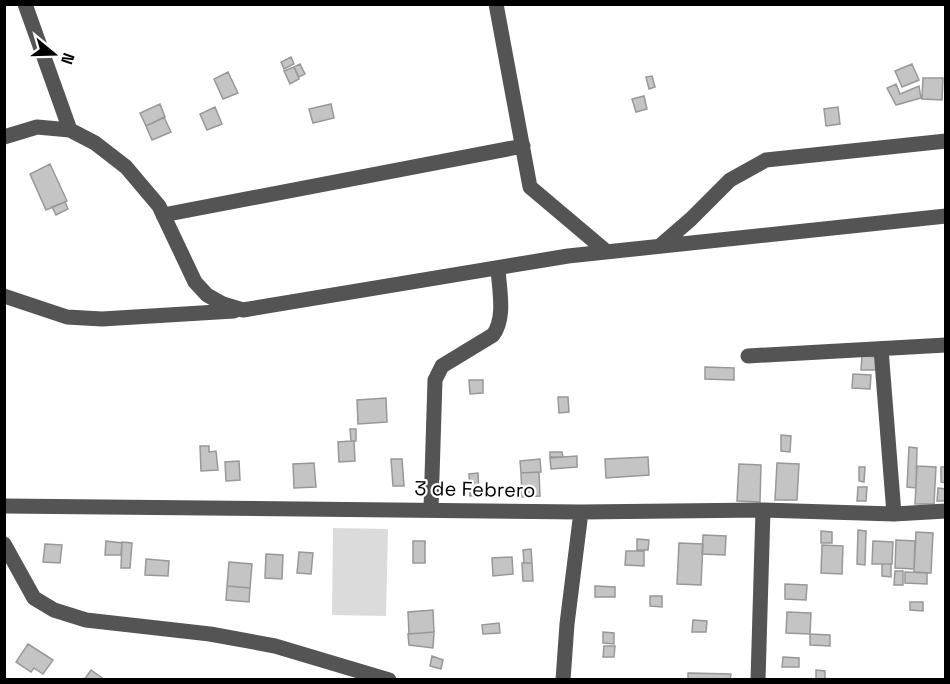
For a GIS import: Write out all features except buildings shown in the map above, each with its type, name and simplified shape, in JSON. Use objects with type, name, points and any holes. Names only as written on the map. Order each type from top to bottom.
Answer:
[{"type":"street","points":[[25,4],[70,130]]},
{"type":"street","points":[[496,4],[530,187],[607,252]]},
{"type":"street","points":[[4,137],[37,128],[70,130],[95,143],[126,167],[159,206],[195,282],[207,296],[243,310]]},
{"type":"street","points":[[661,245],[730,180],[766,160],[945,141]]},
{"type":"street","points":[[163,215],[524,146]]},
{"type":"street","points":[[4,296],[67,317],[102,319],[243,310],[607,252],[945,216]]},
{"type":"street","points":[[431,509],[435,380],[442,366],[493,335],[498,327],[500,316],[498,268]]},
{"type":"street","points":[[748,356],[945,345]]},
{"type":"street","points":[[881,349],[894,514]]},
{"type":"street","name":"3 de Febrero","points":[[4,506],[581,512],[764,510],[894,514],[945,511]]},
{"type":"street","points":[[758,680],[764,510]]},
{"type":"street","points":[[563,680],[567,624],[581,512]]},
{"type":"street","points":[[4,544],[34,598],[54,610],[86,620],[210,634],[275,646],[389,680]]},
{"type":"shaded area","points":[[333,528],[388,529],[386,616],[332,615]]}]
